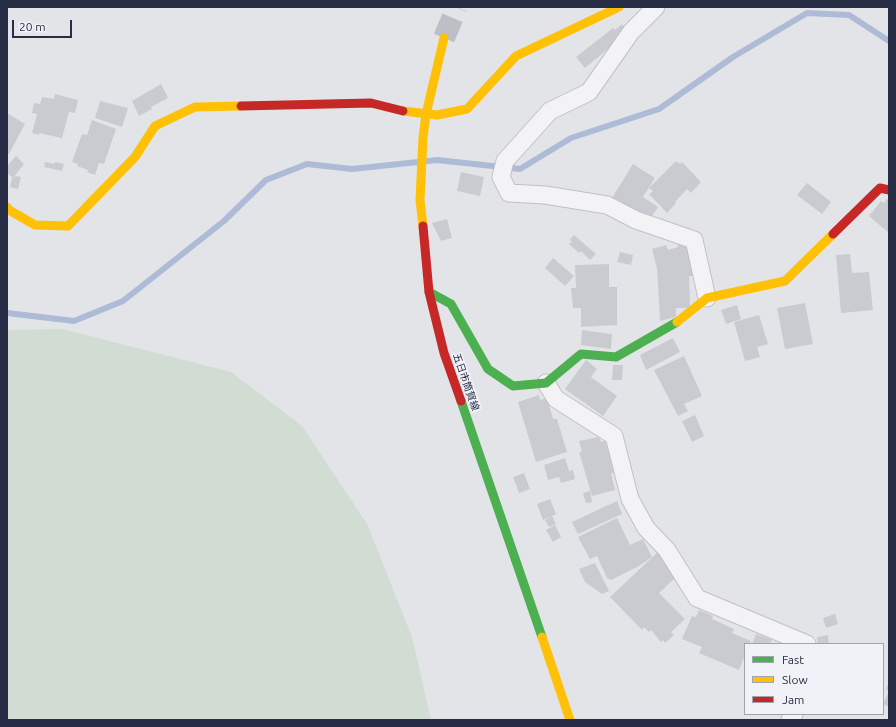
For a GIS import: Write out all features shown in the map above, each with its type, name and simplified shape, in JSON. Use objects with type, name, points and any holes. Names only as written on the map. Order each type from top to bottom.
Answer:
[{"type":"street","points":[[7,207],[9,210],[35,224],[68,226],[135,157],[155,126],[195,107],[371,103],[409,112],[437,115],[467,109],[516,56],[619,7]]},
{"type":"street","points":[[656,7],[631,32],[589,92],[550,111],[503,169],[509,193],[545,195],[606,205],[636,220],[694,240],[707,298]]},
{"type":"street","name":"五日市筒賀線","points":[[444,38],[426,114],[423,138],[420,200],[429,292],[444,353],[570,720]]},
{"type":"street","points":[[429,292],[451,304],[488,369],[513,386],[546,383],[581,354],[616,357],[681,320],[707,298],[785,281],[880,188],[889,190]]},
{"type":"street","points":[[546,383],[556,399],[614,436],[630,500],[646,528],[667,550],[697,598],[805,643]]},
{"type":"shaded area","points":[[62,329],[231,372],[302,426],[367,524],[412,637],[431,720],[7,720],[7,330]]},
{"type":"building","points":[[622,24],[625,28],[618,34],[621,38],[585,68],[576,57],[613,28],[615,30]]},
{"type":"building","points":[[161,84],[168,98],[151,107],[152,109],[139,116],[132,101]]},
{"type":"building","points":[[55,94],[78,100],[75,113],[69,112],[62,138],[32,133],[37,114],[32,113],[34,103],[40,104],[42,97],[54,99]]},
{"type":"building","points":[[100,101],[128,108],[122,127],[95,118]]},
{"type":"building","points":[[7,113],[25,124],[9,154],[7,153]]},
{"type":"building","points":[[92,120],[116,129],[104,164],[99,163],[95,175],[87,172],[88,170],[77,166],[78,164],[72,162],[82,134],[87,135]]},
{"type":"building","points":[[16,156],[24,164],[13,178],[7,173],[7,166]]},
{"type":"building","points":[[676,161],[680,164],[682,162],[701,182],[691,193],[687,189],[667,213],[649,194],[653,191],[649,188]]},
{"type":"building","points":[[45,162],[64,164],[62,171],[44,167]]},
{"type":"building","points":[[633,164],[655,178],[643,197],[658,207],[650,219],[612,198]]},
{"type":"building","points":[[461,172],[484,177],[480,196],[457,191]]},
{"type":"building","points":[[16,176],[21,177],[18,189],[10,187],[12,178]]},
{"type":"building","points":[[807,183],[831,202],[822,214],[797,195]]},
{"type":"building","points":[[887,199],[889,200],[889,233],[869,216],[881,201],[884,203]]},
{"type":"building","points":[[447,219],[452,238],[441,241],[432,223]]},
{"type":"building","points":[[574,235],[596,254],[590,260],[581,251],[579,253],[569,244],[572,242],[570,240]]},
{"type":"building","points":[[687,243],[691,258],[689,259],[694,276],[689,276],[690,308],[676,308],[676,317],[660,321],[657,268],[652,249],[666,245],[668,250],[678,247],[678,245]]},
{"type":"building","points":[[620,252],[633,255],[631,265],[617,262]]},
{"type":"building","points":[[850,254],[852,273],[869,272],[873,310],[841,313],[836,255]]},
{"type":"building","points":[[553,258],[574,276],[565,286],[545,268]]},
{"type":"building","points":[[609,264],[609,287],[617,287],[617,325],[581,327],[581,308],[573,308],[571,288],[576,288],[575,265]]},
{"type":"building","points":[[805,303],[813,344],[785,349],[777,308]]},
{"type":"building","points":[[737,305],[741,319],[726,324],[721,310]]},
{"type":"building","points":[[759,315],[768,344],[757,347],[760,357],[745,361],[734,322]]},
{"type":"building","points":[[582,330],[612,334],[611,349],[581,345]]},
{"type":"building","points":[[673,338],[680,352],[646,370],[640,355]]},
{"type":"building","points":[[684,356],[702,396],[684,404],[688,411],[678,416],[654,370]]},
{"type":"building","points":[[586,360],[597,369],[591,377],[617,396],[603,416],[565,389]]},
{"type":"building","points":[[613,365],[623,365],[622,380],[612,380]]},
{"type":"building","points":[[539,395],[540,400],[547,398],[553,419],[557,419],[567,452],[536,462],[518,402]]},
{"type":"building","points":[[695,415],[704,436],[692,442],[682,421]]},
{"type":"building","points":[[599,437],[601,442],[605,441],[615,473],[611,473],[615,490],[592,496],[579,452],[582,452],[579,441]]},
{"type":"building","points":[[565,458],[569,471],[573,470],[575,479],[561,483],[559,477],[548,480],[544,465]]},
{"type":"building","points":[[524,473],[530,489],[519,493],[513,477]]},
{"type":"building","points":[[590,491],[592,502],[586,503],[583,493]]},
{"type":"building","points":[[550,499],[556,514],[543,520],[537,504]]},
{"type":"building","points":[[617,501],[622,514],[578,534],[572,522]]},
{"type":"building","points":[[552,516],[556,524],[549,527],[545,520]]},
{"type":"building","points":[[617,518],[630,545],[643,539],[652,557],[639,566],[611,580],[607,578],[597,556],[590,559],[578,537]]},
{"type":"building","points":[[555,525],[561,537],[553,542],[546,530]]},
{"type":"building","points":[[659,551],[677,576],[659,593],[685,619],[671,632],[674,635],[665,643],[663,640],[661,642],[651,630],[649,632],[644,627],[642,630],[610,597]]},
{"type":"building","points":[[595,563],[609,591],[602,594],[585,582],[579,569]]},
{"type":"building","points":[[699,610],[713,616],[712,619],[734,629],[732,633],[751,641],[750,643],[744,643],[744,658],[739,670],[699,653],[702,647],[682,639],[692,616],[696,617]]},
{"type":"building","points":[[835,614],[838,624],[826,628],[823,618]]},
{"type":"building","points":[[756,634],[772,640],[770,643],[752,643]]},
{"type":"building","points":[[828,635],[829,643],[818,643],[817,637]]},
{"type":"building","points":[[889,683],[889,691],[886,689]]},
{"type":"building","points":[[889,691],[889,707],[884,704]]},
{"type":"waterway","points":[[7,313],[74,321],[123,301],[224,221],[266,180],[307,164],[352,169],[437,160],[520,169],[571,138],[659,109],[733,57],[807,13],[849,15],[889,41]]},
{"type":"tunnel","points":[[444,38],[457,7]]},
{"type":"traffic: fast","points":[[429,292],[451,304],[488,369],[513,386],[546,383],[581,354],[616,357],[677,322]]},
{"type":"traffic: fast","points":[[461,401],[542,637]]},
{"type":"traffic: slow","points":[[403,111],[437,115],[467,109],[516,56],[619,7]]},
{"type":"traffic: slow","points":[[423,226],[420,200],[423,138],[426,114],[444,38]]},
{"type":"traffic: slow","points":[[7,207],[9,210],[35,225],[68,226],[135,157],[155,126],[195,107],[241,106]]},
{"type":"traffic: slow","points":[[677,322],[707,298],[785,281],[833,234]]},
{"type":"traffic: slow","points":[[542,637],[570,720]]},
{"type":"traffic: jam","points":[[241,106],[371,103],[403,111]]},
{"type":"traffic: jam","points":[[833,234],[880,188],[889,190]]},
{"type":"traffic: jam","points":[[423,226],[429,292],[444,353],[461,401]]}]
